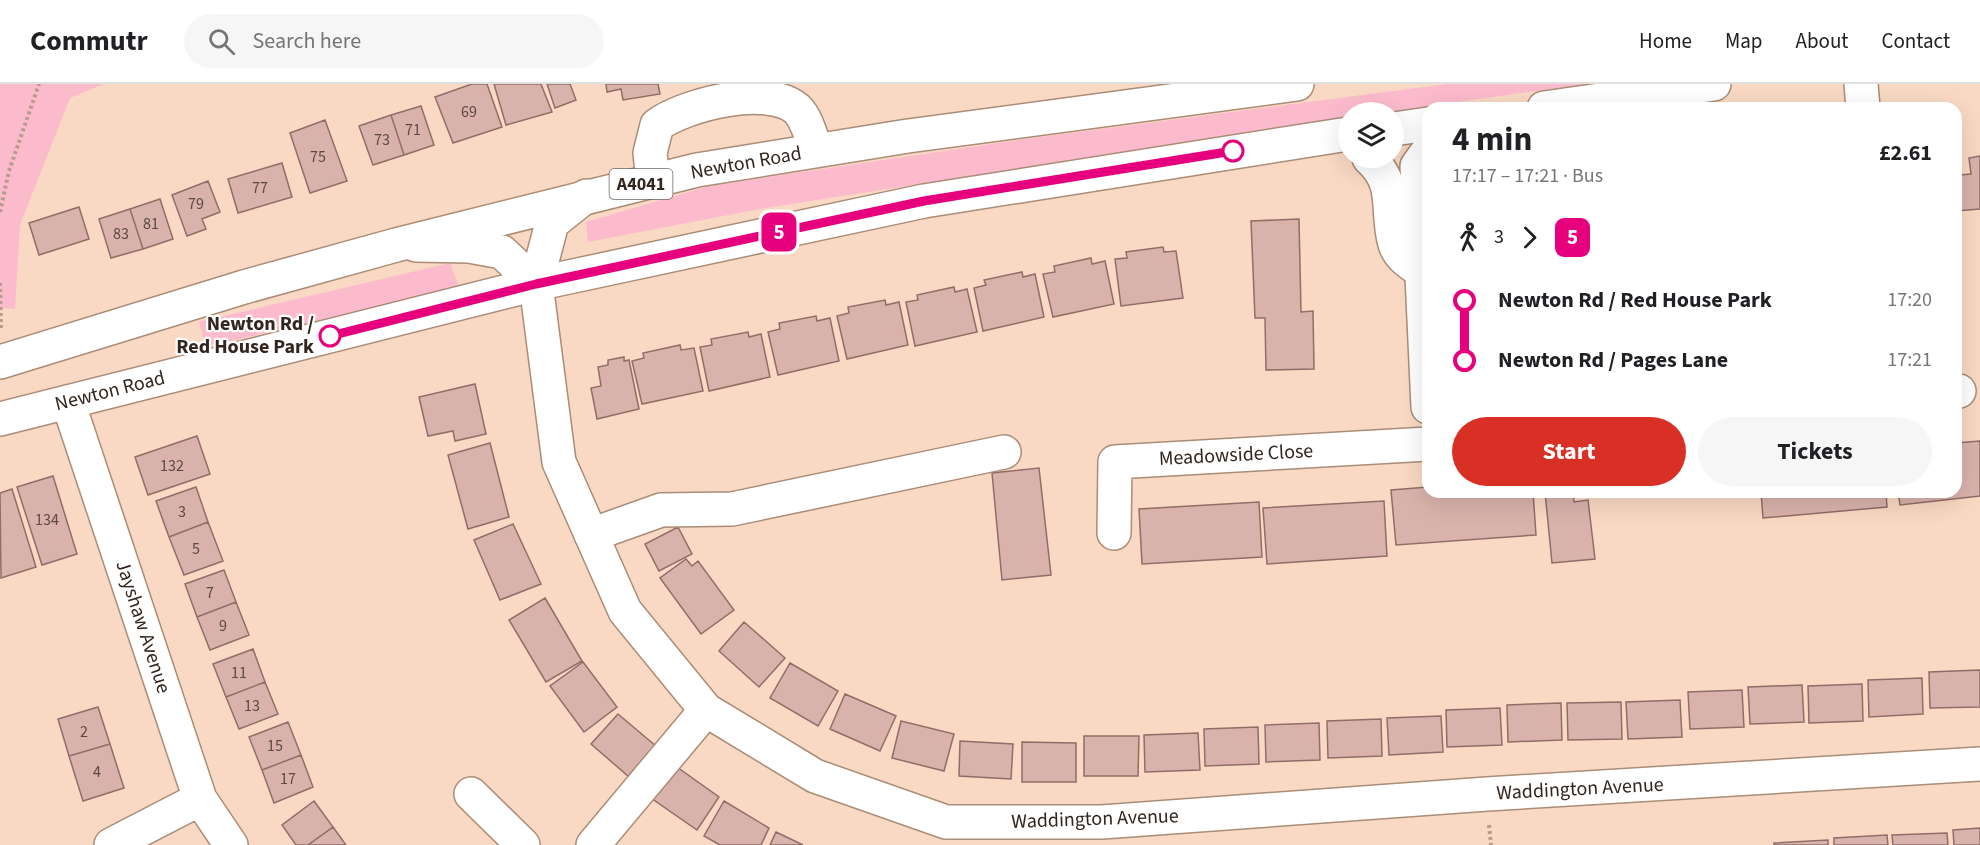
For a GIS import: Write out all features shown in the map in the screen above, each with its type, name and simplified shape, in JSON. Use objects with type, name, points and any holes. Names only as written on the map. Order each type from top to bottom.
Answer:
[{"type":"main road","name":"Newton Road","points":[[1,361],[244,286],[586,196],[697,170],[1233,88],[1297,84]]},
{"type":"main road","points":[[1586,102],[1714,84]]},
{"type":"main road","points":[[1861,84],[1862,102]]},
{"type":"main road","points":[[653,181],[650,153],[657,125],[714,93],[785,100],[798,110],[816,150]]},
{"type":"main road","points":[[1404,128],[1422,125]]},
{"type":"main road","name":"Newton Road","points":[[0,419],[536,284],[924,201],[1338,135]]},
{"type":"main road","points":[[1307,140],[1338,147]]},
{"type":"main road","points":[[1422,159],[1417,166],[1422,235]]},
{"type":"main road","points":[[1380,168],[1389,186],[1395,245],[1402,257],[1421,271]]},
{"type":"main road","name":"Waddington Avenue","points":[[586,196],[552,223],[536,284],[559,462],[625,611],[706,710],[815,776],[946,822],[1102,822],[1475,795],[1980,764]]},
{"type":"main road","points":[[396,245],[469,246],[502,252],[536,284]]},
{"type":"main road","points":[[1422,260],[1422,290]]},
{"type":"main road","name":"Jayshaw Avenue","points":[[68,402],[200,799],[231,845]]},
{"type":"main road","name":"Meadowside Close","points":[[1114,533],[1115,462],[1422,444]]},
{"type":"main road","points":[[591,535],[661,510],[732,509],[1004,452]]},
{"type":"main road","points":[[593,845],[706,710]]},
{"type":"main road","points":[[471,794],[523,845]]},
{"type":"main road","points":[[111,845],[200,799]]},
{"type":"path","points":[[0,212],[9,171],[39,84]]},
{"type":"path","points":[[0,283],[1,361]]},
{"type":"shaded area","points":[[0,84],[104,84],[70,98],[20,225],[15,309],[0,308]]},
{"type":"shaded area","points":[[1447,84],[1585,84],[1457,102],[1422,102],[1422,107],[1404,109],[1404,102],[1338,102],[1338,120],[765,208],[588,242],[586,222],[709,186],[1025,139]]},
{"type":"shaded area","points":[[450,263],[459,287],[206,347],[199,322]]},
{"type":"building","points":[[472,84],[487,84],[502,127],[453,143],[435,97]]},
{"type":"building","points":[[494,84],[541,84],[552,112],[506,125]]},
{"type":"building","points":[[547,84],[570,84],[576,100],[555,108]]},
{"type":"building","points":[[606,84],[658,84],[660,94],[623,100],[621,89],[607,92]]},
{"type":"building","points":[[421,106],[434,145],[404,155],[391,115]]},
{"type":"building","points":[[391,115],[404,155],[373,165],[359,126]]},
{"type":"building","points":[[325,120],[347,181],[310,193],[290,133]]},
{"type":"building","points":[[1980,156],[1980,209],[1962,210],[1962,175],[1971,174],[1969,158]]},
{"type":"building","points":[[282,163],[292,197],[238,213],[228,179]]},
{"type":"building","points":[[208,181],[220,212],[202,219],[206,229],[187,236],[172,195]]},
{"type":"building","points":[[160,199],[173,239],[143,249],[130,209]]},
{"type":"building","points":[[79,207],[89,239],[39,255],[29,223]]},
{"type":"building","points":[[130,209],[143,249],[111,258],[99,219]]},
{"type":"building","points":[[1299,219],[1301,312],[1313,311],[1314,369],[1266,370],[1265,318],[1255,318],[1251,221]]},
{"type":"building","points":[[1163,247],[1164,252],[1176,251],[1183,298],[1121,306],[1115,259],[1127,258],[1126,252]]},
{"type":"building","points":[[1091,258],[1092,264],[1105,261],[1114,304],[1053,317],[1043,274],[1055,272],[1054,266]]},
{"type":"building","points":[[1022,272],[1023,277],[1035,274],[1044,317],[983,331],[974,288],[986,285],[984,280]]},
{"type":"building","points":[[954,287],[955,292],[967,289],[977,332],[915,346],[906,302],[918,300],[917,295]]},
{"type":"building","points":[[885,300],[886,305],[899,302],[908,345],[847,359],[837,316],[849,313],[848,307]]},
{"type":"building","points":[[816,316],[817,321],[830,318],[839,361],[778,375],[768,332],[780,329],[779,323]]},
{"type":"building","points":[[748,332],[749,337],[761,334],[770,377],[709,391],[700,347],[712,345],[711,339]]},
{"type":"building","points":[[680,345],[681,350],[694,348],[703,391],[642,404],[632,361],[644,358],[643,353]]},
{"type":"building","points":[[624,357],[624,361],[629,360],[639,409],[597,419],[591,388],[601,386],[598,367],[608,365],[608,360]]},
{"type":"building","points":[[475,384],[486,434],[455,441],[453,431],[428,436],[419,397]]},
{"type":"building","points":[[197,436],[210,474],[148,495],[135,457]]},
{"type":"building","points":[[1980,441],[1980,496],[1900,505],[1899,498],[1962,498],[1962,442]]},
{"type":"building","points":[[490,443],[509,517],[468,529],[448,455]]},
{"type":"building","points":[[1039,468],[1051,575],[1002,580],[992,473]]},
{"type":"building","points":[[53,476],[77,554],[42,565],[17,487]]},
{"type":"building","points":[[196,487],[208,522],[169,537],[156,501]]},
{"type":"building","points":[[1422,487],[1422,498],[1533,498],[1536,535],[1396,545],[1391,490]]},
{"type":"building","points":[[12,489],[36,567],[1,578],[0,493]]},
{"type":"building","points":[[1546,498],[1574,498],[1574,502],[1588,500],[1595,559],[1552,563]]},
{"type":"building","points":[[1761,498],[1886,498],[1887,507],[1763,518]]},
{"type":"building","points":[[1384,501],[1387,556],[1267,564],[1263,508]]},
{"type":"building","points":[[1259,502],[1262,557],[1142,564],[1139,509]]},
{"type":"building","points":[[208,522],[223,561],[184,575],[169,537]]},
{"type":"building","points":[[513,524],[541,584],[500,600],[474,540]]},
{"type":"building","points":[[678,527],[692,554],[659,571],[645,544]]},
{"type":"building","points":[[686,559],[692,566],[698,561],[734,610],[701,634],[660,578]]},
{"type":"building","points":[[224,570],[236,602],[197,617],[185,584]]},
{"type":"building","points":[[545,598],[582,661],[546,682],[509,620]]},
{"type":"building","points":[[236,602],[249,635],[210,650],[197,617]]},
{"type":"building","points":[[744,622],[785,658],[759,687],[719,651]]},
{"type":"building","points":[[253,649],[265,682],[226,697],[213,664]]},
{"type":"building","points":[[583,662],[617,707],[584,732],[550,686]]},
{"type":"building","points":[[790,663],[838,691],[818,726],[770,698]]},
{"type":"building","points":[[1980,670],[1980,707],[1930,708],[1929,672]]},
{"type":"building","points":[[1922,678],[1923,714],[1869,717],[1868,680]]},
{"type":"building","points":[[265,682],[278,714],[239,729],[226,697]]},
{"type":"building","points":[[1862,684],[1863,721],[1809,723],[1808,686]]},
{"type":"building","points":[[1802,685],[1804,722],[1750,724],[1748,687]]},
{"type":"building","points":[[1742,690],[1744,727],[1690,729],[1688,692]]},
{"type":"building","points":[[845,694],[896,716],[880,751],[830,729]]},
{"type":"building","points":[[1680,700],[1682,737],[1628,739],[1626,702]]},
{"type":"building","points":[[1621,702],[1622,739],[1568,740],[1567,703]]},
{"type":"building","points":[[1561,703],[1562,740],[1508,742],[1507,705]]},
{"type":"building","points":[[98,707],[110,744],[69,756],[58,719]]},
{"type":"building","points":[[1500,708],[1502,745],[1447,747],[1446,710]]},
{"type":"building","points":[[618,714],[663,752],[636,783],[591,744]]},
{"type":"building","points":[[1441,716],[1443,752],[1389,755],[1387,718]]},
{"type":"building","points":[[1381,719],[1382,756],[1328,758],[1327,721]]},
{"type":"building","points":[[901,721],[954,734],[944,771],[892,758]]},
{"type":"building","points":[[288,722],[301,755],[262,770],[249,737]]},
{"type":"building","points":[[1319,723],[1320,760],[1266,762],[1265,725]]},
{"type":"building","points":[[1258,727],[1259,764],[1205,766],[1204,729]]},
{"type":"building","points":[[1198,733],[1200,770],[1145,772],[1144,735]]},
{"type":"building","points":[[1084,736],[1139,736],[1138,776],[1084,776]]},
{"type":"building","points":[[960,741],[1013,744],[1011,779],[959,776]]},
{"type":"building","points":[[1022,742],[1076,743],[1076,782],[1022,782]]},
{"type":"building","points":[[110,744],[124,788],[83,801],[69,756]]},
{"type":"building","points":[[301,755],[313,787],[274,803],[262,770]]},
{"type":"building","points":[[674,765],[719,797],[697,830],[651,798]]},
{"type":"building","points":[[314,801],[333,827],[308,845],[296,845],[282,825]]},
{"type":"building","points":[[724,801],[769,828],[761,845],[720,845],[704,836]]},
{"type":"building","points":[[333,827],[346,845],[308,845]]},
{"type":"building","points":[[1980,828],[1980,845],[1954,845],[1953,830]]},
{"type":"building","points":[[776,832],[803,845],[770,845]]},
{"type":"building","points":[[1947,833],[1948,845],[1893,845],[1892,835]]},
{"type":"building","points":[[1887,835],[1888,845],[1834,845],[1834,838]]},
{"type":"building","points":[[1828,840],[1828,845],[1774,845],[1774,843]]},
{"type":"bus line","name":"5","points":[[330,336],[536,284],[924,201],[1233,151]]},
{"type":"place","name":"Newton Rd / Red House Park","points":[[330,336]]}]
